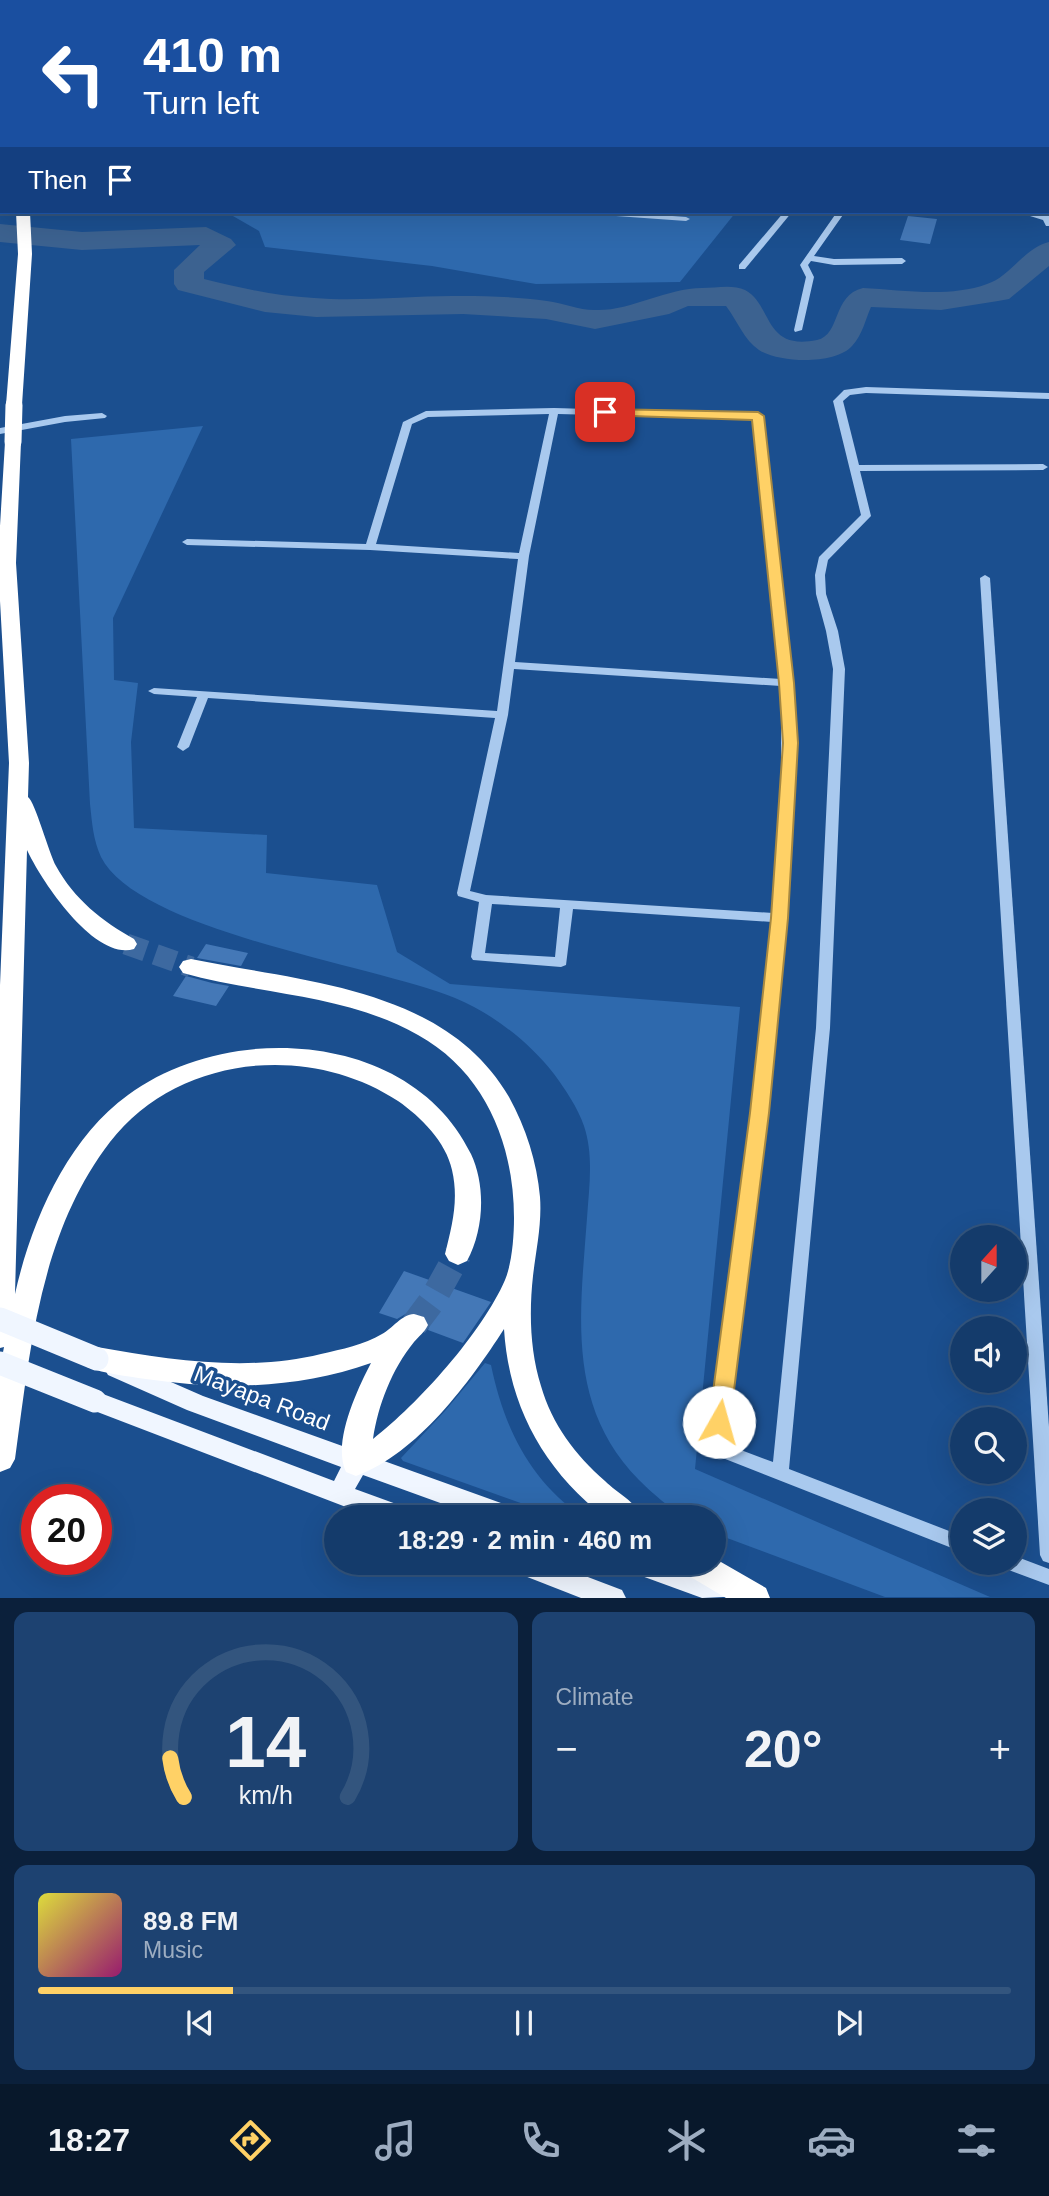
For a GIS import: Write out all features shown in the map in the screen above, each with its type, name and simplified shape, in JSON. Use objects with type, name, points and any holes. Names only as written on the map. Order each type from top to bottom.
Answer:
[{"type":"highway","points":[[23,214],[25,254],[14,405],[7,437],[3,563],[24,808],[35,842],[60,891],[99,929],[126,944]]},
{"type":"highway","points":[[0,1337],[19,763]]},
{"type":"highway","points":[[191,967],[324,994],[375,1008],[433,1033],[470,1062],[488,1083],[503,1109],[523,1164],[527,1223],[520,1275],[521,1362],[532,1405],[556,1450],[575,1473],[613,1505]]},
{"type":"highway","points":[[0,1460],[17,1353],[31,1287],[59,1206],[77,1170],[101,1134],[133,1103],[170,1080],[225,1061],[285,1055],[351,1068],[395,1088],[436,1119],[456,1141],[464,1158],[471,1202],[466,1235],[458,1254]]},
{"type":"highway","points":[[97,1359],[192,1373],[259,1375],[307,1370],[339,1362],[366,1354],[408,1331],[381,1370],[365,1401],[356,1463],[383,1451],[432,1400],[496,1320],[520,1275]]},
{"type":"highway","points":[[716,1575],[755,1598]]},
{"type":"main road","name":"Mayapa Road","points":[[0,1319],[97,1359],[169,1393],[475,1505]]},
{"type":"main road","points":[[0,1363],[369,1505]]},
{"type":"main road","points":[[340,1494],[356,1463]]},
{"type":"main road","points":[[553,1575],[614,1598]]},
{"type":"main road","points":[[671,1575],[735,1598]]},
{"type":"street","points":[[616,214],[685,219]]},
{"type":"street","points":[[742,267],[786,214]]},
{"type":"street","points":[[798,330],[810,277],[804,265],[840,214]]},
{"type":"street","points":[[1029,214],[1045,218],[1049,224]]},
{"type":"street","points":[[809,258],[834,262],[902,261]]},
{"type":"street","points":[[780,1473],[822,1028],[839,669],[821,594],[820,575],[823,559],[866,516],[838,401],[847,392],[920,391],[1049,397]]},
{"type":"street","points":[[370,547],[408,422],[426,414],[554,411],[758,416],[787,683],[790,743],[779,918],[759,1113],[716,1448],[950,1539]]},
{"type":"street","points":[[554,411],[524,556],[502,715],[463,893],[486,899],[779,918]]},
{"type":"street","points":[[7,437],[65,419],[102,416]]},
{"type":"street","points":[[856,468],[1043,467]]},
{"type":"street","points":[[187,542],[370,547],[524,556]]},
{"type":"street","points":[[985,578],[1049,1555]]},
{"type":"street","points":[[509,665],[787,683]]},
{"type":"street","points":[[154,691],[502,715]]},
{"type":"street","points":[[183,747],[204,694]]},
{"type":"street","points":[[486,899],[478,957],[561,962],[567,904]]},
{"type":"street","points":[[1027,1569],[1049,1577]]},
{"type":"shaded area","points":[[229,214],[734,214],[680,282],[536,284],[432,266],[265,247],[259,231]]},
{"type":"shaded area","points":[[203,426],[113,618],[114,680],[138,683],[131,742],[134,828],[267,835],[266,873],[377,885],[397,952],[450,984],[740,1007],[695,1469],[990,1597],[885,1597],[726,1537],[726,1505],[668,1505],[662,1501],[639,1480],[616,1451],[599,1421],[589,1390],[581,1324],[590,1184],[589,1149],[578,1112],[544,1062],[509,1030],[469,1004],[418,986],[209,926],[161,906],[124,883],[101,857],[90,804],[71,439]]},
{"type":"shaded area","points":[[485,1363],[491,1365],[503,1410],[522,1450],[548,1486],[568,1505],[526,1505],[403,1461],[401,1458]]},
{"type":"building","points":[[908,216],[937,219],[930,244],[900,240]]},
{"type":"building","points":[[206,944],[248,953],[241,966],[197,958]]},
{"type":"building","points":[[186,976],[229,986],[216,1006],[173,996]]},
{"type":"building","points":[[404,1271],[491,1302],[463,1343],[428,1330],[430,1324],[424,1314],[409,1312],[397,1319],[379,1313]]},
{"type":"waterway","points":[[0,233],[82,241],[206,236],[221,245],[206,254],[189,270],[189,284],[265,303],[316,308],[463,305],[546,310],[595,320],[658,307],[684,297],[735,297],[764,337],[780,348],[793,350],[823,348],[838,342],[845,334],[855,307],[863,297],[941,301],[998,292],[1049,251]]},
{"type":"tunnel","points":[[126,944],[191,967]]},
{"type":"tunnel","points":[[414,1325],[432,1301],[458,1254]]},
{"type":"route","points":[[605,412],[758,416],[787,683],[790,743],[779,918],[759,1113],[719,1422]]}]
